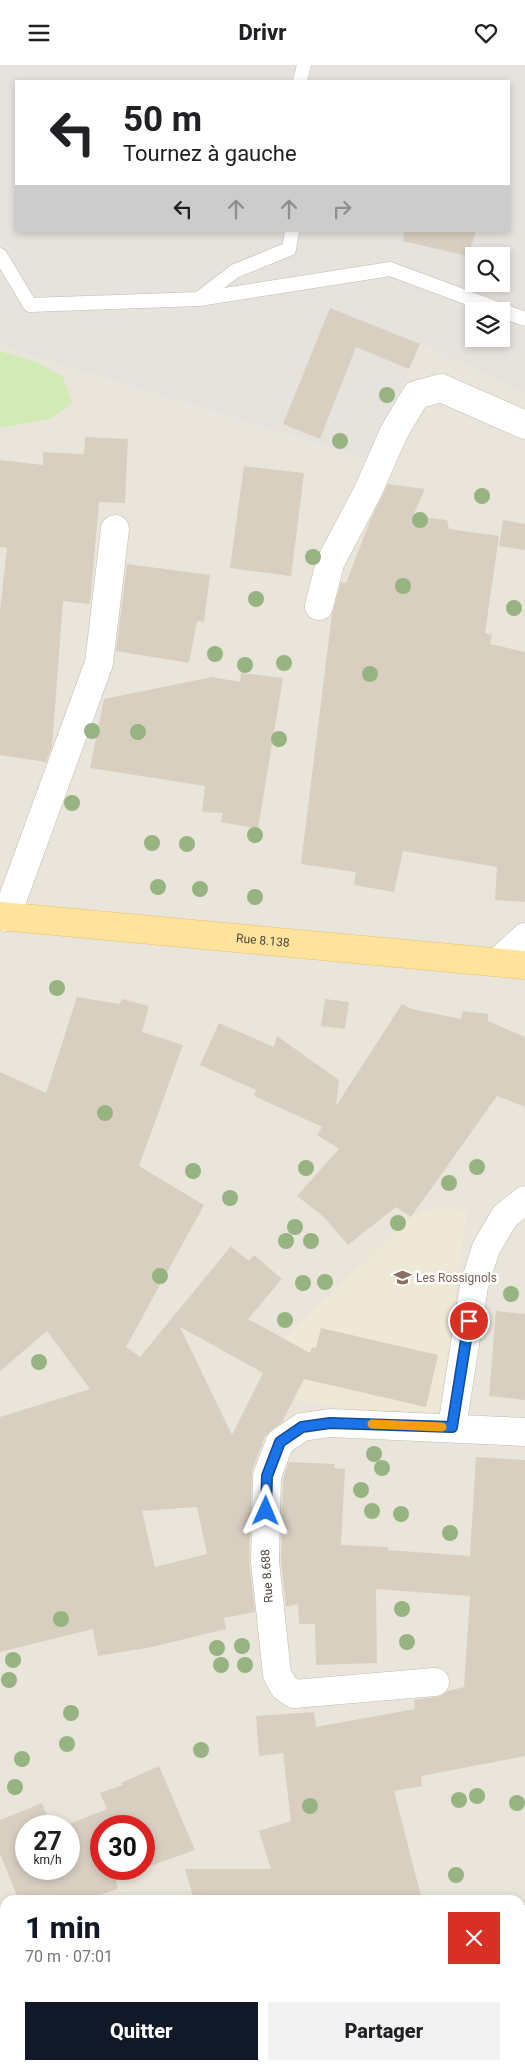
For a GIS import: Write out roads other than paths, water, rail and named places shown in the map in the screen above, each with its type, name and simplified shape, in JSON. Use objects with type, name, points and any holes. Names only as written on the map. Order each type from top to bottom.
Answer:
[{"type":"main road","name":"Rue 8.138","points":[[3,917],[525,965]]},
{"type":"street","points":[[319,606],[330,563],[368,491],[394,432],[416,395],[441,388],[525,425]]},
{"type":"street","points":[[3,917],[99,663],[115,529]]},
{"type":"street","points":[[498,962],[525,937]]},
{"type":"street","points":[[452,1427],[474,1286],[486,1248],[505,1217],[525,1200]]},
{"type":"street","name":"Rue 8.688","points":[[435,1683],[294,1694],[284,1687],[277,1674],[264,1562],[267,1476],[280,1442],[302,1427],[330,1423],[452,1427],[525,1432]]},
{"type":"lane","points":[[300,80],[304,65]]},
{"type":"lane","points":[[199,299],[235,271],[289,249],[292,232]]},
{"type":"lane","points":[[0,255],[30,305],[199,299],[390,269],[525,319]]},
{"type":"place","name":"Les Rossignols","points":[[402,1278]]}]
